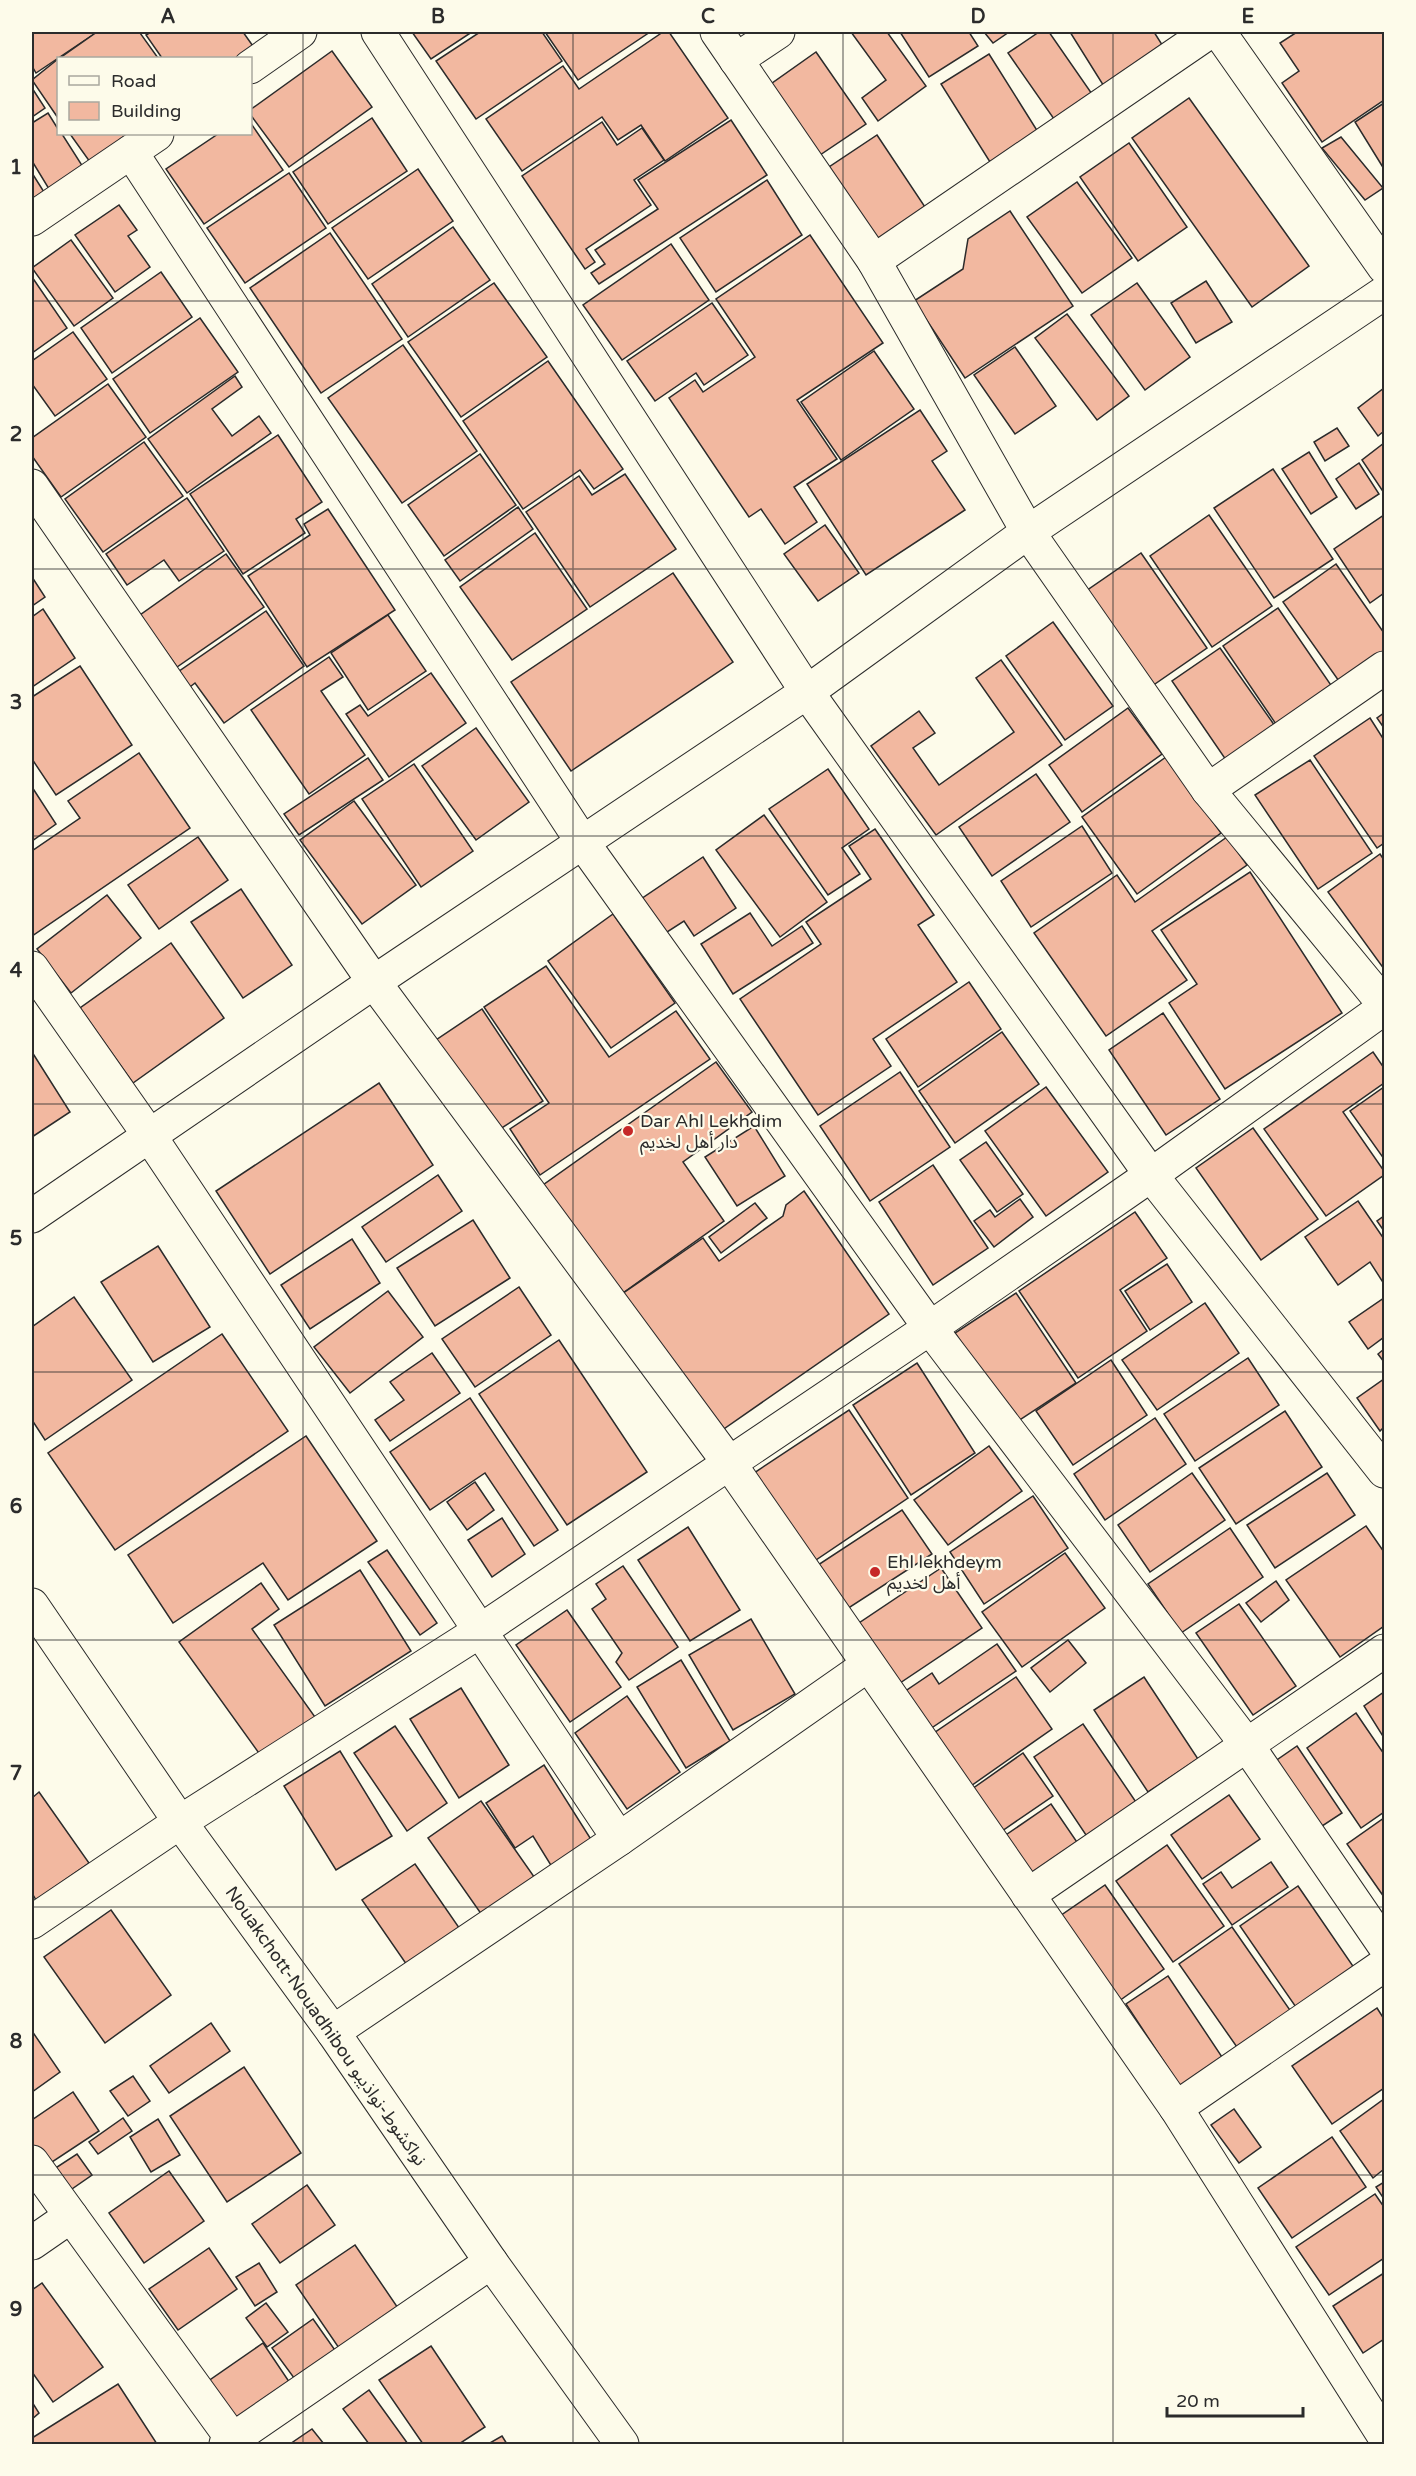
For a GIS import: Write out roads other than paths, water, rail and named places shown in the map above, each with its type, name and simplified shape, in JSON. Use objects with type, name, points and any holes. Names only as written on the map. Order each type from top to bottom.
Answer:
[{"type":"main road","points":[[252,66],[300,32]]},
{"type":"main road","points":[[378,32],[807,692],[1151,1175],[1384,1471]]},
{"type":"main road","points":[[32,1922],[180,1822],[480,1631],[930,1328],[1151,1175],[1384,1006],[1208,790],[1028,532],[874,261],[717,32]]},
{"type":"main road","points":[[736,60],[778,32]]},
{"type":"main road","points":[[874,261],[1209,32]]},
{"type":"main road","points":[[1219,32],[1384,267]]},
{"type":"main road","points":[[32,219],[156,135]]},
{"type":"main road","points":[[131,152],[583,843],[930,1328],[1247,1745],[1384,1945]]},
{"type":"main road","points":[[32,1216],[374,982],[807,692],[1028,532],[1384,293]]},
{"type":"main road","points":[[32,486],[374,982],[729,1463],[1176,2108],[1384,2436]]},
{"type":"main road","points":[[1208,790],[1384,668]]},
{"type":"main road","points":[[32,968],[149,1135],[619,1839]]},
{"type":"main road","name":"Nouakchott-Nouadhibou نواكشوط-نواذيبو","points":[[32,1605],[180,1822],[333,2032],[491,2262],[622,2445]]},
{"type":"main road","points":[[1028,1895],[1384,1651]]},
{"type":"main road","points":[[333,2032],[619,1839],[868,1665]]},
{"type":"main road","points":[[1176,2108],[1384,1965]]},
{"type":"main road","points":[[32,2162],[232,2443],[491,2262]]},
{"type":"main road","points":[[32,2243],[71,2216]]},
{"type":"place","name":"Dar Ahl Lekhdim دار أهل لخديم","points":[[628,1131]]},
{"type":"place","name":"Ehl lekhdeym أهل لخديم","points":[[875,1572]]}]
